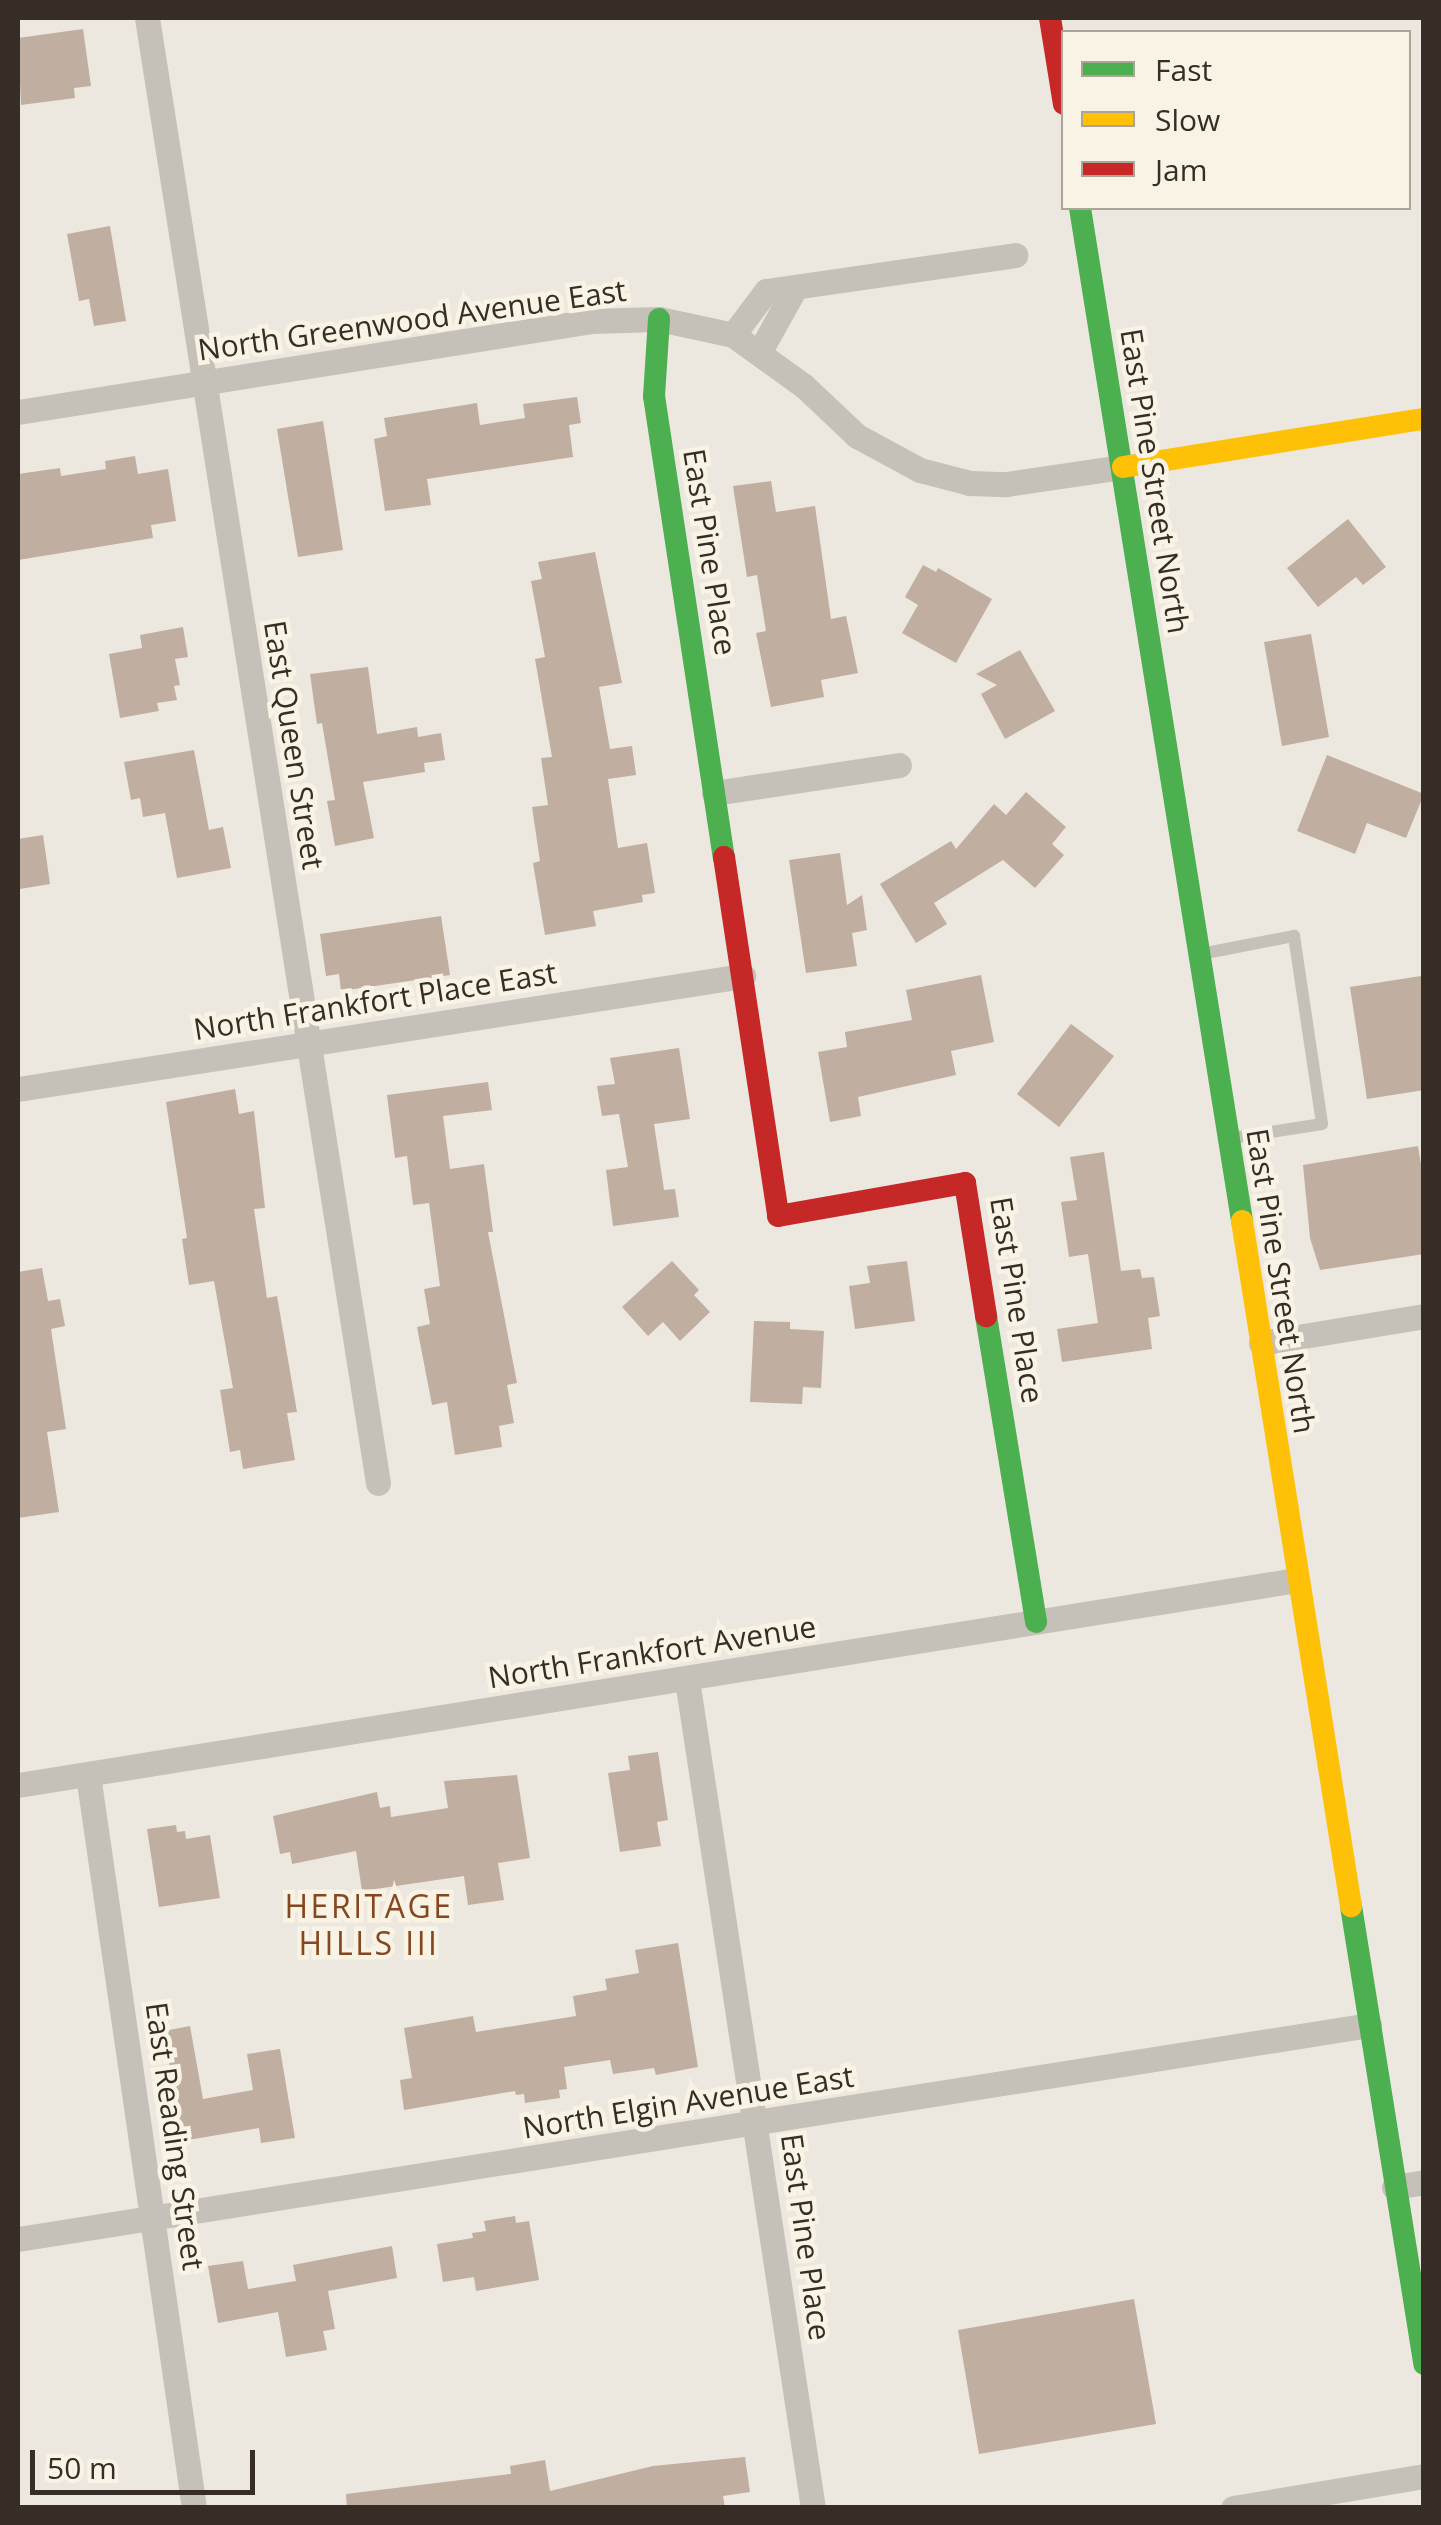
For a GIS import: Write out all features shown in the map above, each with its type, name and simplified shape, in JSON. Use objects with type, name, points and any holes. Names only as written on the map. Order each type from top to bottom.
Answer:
[{"type":"main road","points":[[1050,18],[1061,86]]},
{"type":"main road","name":"East Pine Street North","points":[[1080,210],[1424,2364]]},
{"type":"main road","name":"East Pine Place","points":[[659,320],[654,396],[778,1216],[965,1183],[1036,1622]]},
{"type":"main road","name":"North Greenwood Avenue East","points":[[1122,467],[1424,418]]},
{"type":"street","name":"East Queen Street","points":[[148,18],[378,1483]]},
{"type":"street","points":[[733,335],[766,291],[794,290],[1015,255]]},
{"type":"street","points":[[760,351],[794,290]]},
{"type":"street","name":"North Greenwood Avenue East","points":[[18,412],[591,321],[659,320],[733,335],[760,351],[857,436],[920,470],[970,483],[1006,484],[1122,467]]},
{"type":"street","points":[[714,793],[899,765]]},
{"type":"street","name":"North Frankfort Place East","points":[[18,1089],[743,976]]},
{"type":"street","points":[[1261,1343],[1424,1316]]},
{"type":"street","name":"North Frankfort Avenue","points":[[18,1785],[1297,1580]]},
{"type":"street","name":"East Pine Place","points":[[687,1680],[814,2508]]},
{"type":"street","name":"East Reading Street","points":[[88,1775],[155,2217],[194,2508]]},
{"type":"street","name":"North Elgin Avenue East","points":[[18,2239],[1369,2025]]},
{"type":"street","points":[[1394,2187],[1424,2182]]},
{"type":"street","points":[[1246,2507],[1424,2476]]},
{"type":"lane","points":[[1199,954],[1294,936],[1322,1124],[1228,1138]]},
{"type":"building","points":[[83,29],[91,86],[74,88],[75,98],[21,105],[18,38]]},
{"type":"building","points":[[110,226],[126,321],[94,326],[89,299],[79,301],[67,234]]},
{"type":"building","points":[[577,397],[581,423],[569,425],[573,457],[427,479],[431,505],[385,511],[374,439],[387,436],[384,418],[477,403],[480,425],[525,418],[523,404]]},
{"type":"building","points":[[323,421],[343,550],[298,557],[277,429]]},
{"type":"building","points":[[135,456],[138,474],[168,469],[176,521],[151,525],[153,538],[18,560],[18,474],[60,468],[61,476],[106,469],[105,461]]},
{"type":"building","points":[[771,481],[776,512],[815,506],[831,619],[846,616],[858,673],[821,680],[824,697],[771,707],[756,633],[766,631],[757,575],[747,577],[733,486]]},
{"type":"building","points":[[1348,519],[1386,567],[1363,585],[1356,577],[1318,607],[1287,568]]},
{"type":"building","points":[[595,552],[622,683],[599,687],[610,749],[632,746],[636,775],[608,779],[618,848],[647,843],[655,893],[642,895],[643,902],[593,911],[596,926],[545,935],[533,863],[540,861],[532,807],[548,805],[541,758],[552,757],[535,659],[545,657],[531,581],[542,579],[538,562]]},
{"type":"building","points":[[923,565],[936,572],[938,568],[992,599],[956,663],[902,633],[918,605],[905,597]]},
{"type":"building","points":[[183,627],[188,657],[175,659],[180,685],[174,686],[177,700],[157,703],[159,711],[120,718],[109,654],[142,648],[140,635]]},
{"type":"building","points":[[1311,634],[1329,737],[1282,746],[1264,642]]},
{"type":"building","points":[[1020,650],[1055,711],[1005,739],[981,694],[997,685],[976,674]]},
{"type":"building","points":[[368,667],[377,734],[417,727],[418,737],[441,733],[445,760],[424,763],[425,772],[363,782],[374,838],[335,846],[327,801],[335,800],[310,674]]},
{"type":"building","points":[[194,750],[209,830],[223,827],[231,868],[177,878],[165,813],[143,817],[140,798],[131,800],[124,762]]},
{"type":"building","points":[[1327,755],[1424,794],[1406,838],[1367,823],[1355,854],[1297,831]]},
{"type":"building","points":[[1026,792],[1066,827],[1052,844],[1064,855],[1035,888],[1003,860],[934,903],[947,924],[916,943],[880,884],[951,841],[956,849],[994,804],[1006,815]]},
{"type":"building","points":[[43,835],[50,884],[20,889],[18,839]]},
{"type":"building","points":[[840,853],[847,905],[862,895],[867,930],[852,933],[857,966],[806,973],[789,860]]},
{"type":"building","points":[[441,916],[450,975],[341,991],[339,974],[326,976],[320,934]]},
{"type":"building","points":[[981,975],[994,1042],[951,1051],[956,1075],[858,1097],[861,1116],[830,1122],[818,1052],[847,1047],[845,1032],[912,1020],[906,990]]},
{"type":"building","points":[[1421,976],[1424,1090],[1367,1099],[1350,987]]},
{"type":"building","points":[[1071,1024],[1114,1056],[1059,1127],[1017,1094]]},
{"type":"building","points":[[679,1048],[690,1119],[654,1124],[664,1190],[675,1189],[679,1217],[613,1226],[606,1170],[628,1167],[619,1114],[602,1116],[597,1086],[615,1084],[610,1058]]},
{"type":"building","points":[[488,1082],[492,1110],[443,1116],[450,1169],[484,1164],[493,1232],[488,1232],[517,1383],[507,1385],[514,1423],[499,1426],[502,1447],[455,1455],[447,1402],[432,1405],[417,1327],[430,1324],[424,1289],[440,1286],[429,1203],[413,1205],[407,1156],[395,1158],[387,1095]]},
{"type":"building","points":[[235,1089],[239,1114],[254,1111],[265,1208],[254,1209],[267,1298],[277,1296],[297,1412],[287,1413],[295,1460],[243,1469],[240,1450],[230,1452],[220,1390],[233,1388],[214,1281],[189,1285],[182,1239],[187,1238],[166,1102]]},
{"type":"building","points":[[1418,1146],[1424,1183],[1424,1254],[1320,1270],[1310,1238],[1303,1165]]},
{"type":"building","points":[[1104,1152],[1121,1271],[1140,1269],[1142,1278],[1154,1277],[1160,1316],[1148,1318],[1152,1349],[1062,1362],[1057,1329],[1098,1323],[1088,1254],[1069,1257],[1061,1202],[1077,1200],[1070,1157]]},
{"type":"building","points":[[672,1261],[699,1290],[694,1295],[710,1312],[680,1341],[663,1322],[648,1336],[622,1307]]},
{"type":"building","points":[[907,1261],[915,1321],[855,1329],[849,1286],[870,1283],[867,1266]]},
{"type":"building","points":[[42,1268],[48,1301],[60,1299],[65,1326],[51,1329],[66,1429],[47,1432],[59,1512],[18,1518],[18,1272]]},
{"type":"building","points":[[754,1321],[790,1322],[790,1329],[824,1331],[821,1388],[803,1387],[802,1404],[750,1402]]},
{"type":"building","points":[[658,1752],[668,1820],[657,1822],[661,1846],[620,1852],[608,1773],[630,1770],[628,1756]]},
{"type":"building","points":[[517,1775],[530,1858],[498,1863],[504,1900],[468,1905],[464,1876],[362,1891],[356,1851],[292,1864],[290,1852],[280,1854],[273,1816],[377,1792],[380,1808],[390,1806],[391,1817],[448,1808],[444,1781]]},
{"type":"building","points":[[176,1825],[177,1832],[185,1831],[186,1839],[210,1835],[220,1898],[159,1907],[147,1829]]},
{"type":"building","points":[[678,1943],[698,2067],[656,2075],[654,2068],[613,2074],[610,2060],[564,2067],[567,2089],[559,2090],[560,2098],[525,2103],[524,2094],[516,2095],[515,2091],[404,2110],[400,2080],[412,2078],[404,2028],[473,2016],[476,2032],[576,2016],[573,1996],[607,1990],[605,1979],[639,1973],[635,1950]]},
{"type":"building","points":[[190,2026],[203,2099],[253,2090],[247,2054],[280,2049],[295,2138],[261,2143],[259,2128],[182,2141],[164,2031]]},
{"type":"building","points":[[515,2216],[516,2223],[529,2221],[539,2280],[476,2291],[474,2277],[443,2282],[437,2244],[473,2238],[472,2233],[486,2231],[484,2221]]},
{"type":"building","points":[[392,2246],[397,2278],[328,2291],[335,2329],[323,2331],[327,2350],[286,2357],[278,2312],[218,2323],[208,2266],[243,2261],[248,2289],[296,2281],[293,2265]]},
{"type":"building","points":[[1134,2299],[1156,2424],[979,2454],[958,2330]]},
{"type":"building","points":[[745,2457],[750,2492],[723,2496],[725,2508],[347,2508],[346,2494],[511,2474],[510,2466],[545,2460],[550,2491],[653,2466]]},
{"type":"traffic: fast","points":[[1080,210],[1242,1221]]},
{"type":"traffic: fast","points":[[659,319],[654,396],[724,857]]},
{"type":"traffic: fast","points":[[986,1316],[1036,1622]]},
{"type":"traffic: fast","points":[[1351,1906],[1424,2364]]},
{"type":"traffic: slow","points":[[1123,467],[1424,419]]},
{"type":"traffic: slow","points":[[1242,1221],[1351,1906]]},
{"type":"traffic: jam","points":[[1050,18],[1061,86]]},
{"type":"traffic: jam","points":[[724,857],[778,1216],[965,1183],[986,1316]]},
{"type":"district","name":"HERITAGE HILLS III","points":[[369,1926]]}]
